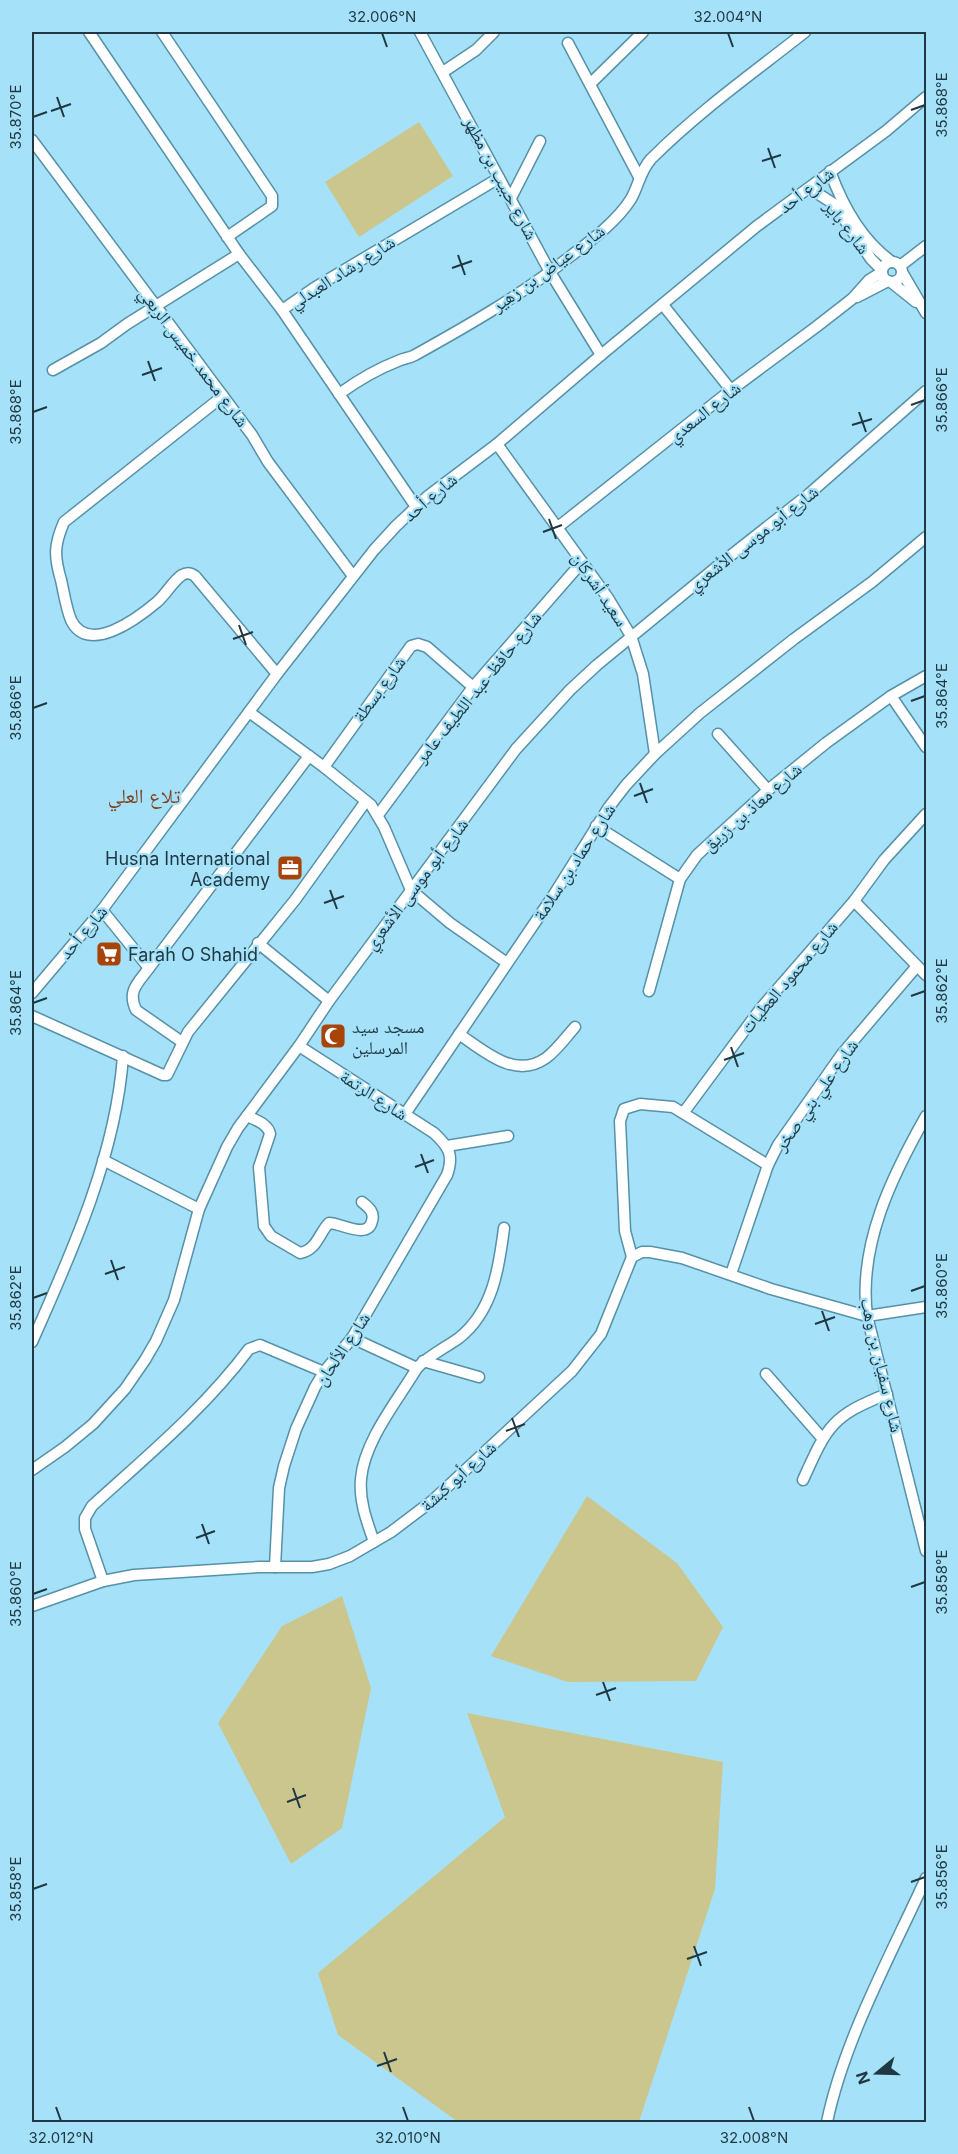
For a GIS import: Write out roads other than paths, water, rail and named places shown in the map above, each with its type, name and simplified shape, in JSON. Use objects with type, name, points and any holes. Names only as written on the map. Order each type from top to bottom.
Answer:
[{"type":"street","name":"شارع رشاد العبدلي","points":[[89,32],[227,237],[282,310],[366,256],[498,178]]},
{"type":"street","points":[[162,32],[272,196],[272,206],[227,237]]},
{"type":"street","name":"شارع حبيب بن مظهر","points":[[420,32],[550,272],[601,355]]},
{"type":"street","points":[[443,72],[476,50],[492,32]]},
{"type":"street","points":[[590,84],[643,32]]},
{"type":"street","name":"شارع عياض بن زهير","points":[[339,394],[374,373],[399,360],[413,356],[468,325],[573,255],[618,215],[630,199],[639,177],[652,158],[696,119],[805,32]]},
{"type":"street","points":[[568,43],[639,177]]},
{"type":"street","name":"شارع أحد","points":[[32,993],[102,910],[277,674],[353,576],[374,550],[416,507],[497,444],[758,226],[886,131],[927,97]]},
{"type":"street","name":"شارع محمد خميس الربعي","points":[[32,140],[155,308],[224,396],[268,462],[353,576]]},
{"type":"street","points":[[511,198],[540,141]]},
{"type":"street","name":"شارع باير","points":[[830,171],[840,198],[859,229],[877,250],[898,266],[924,310]]},
{"type":"street","name":"شارع باير","points":[[809,188],[834,204],[871,259],[886,276],[924,310]]},
{"type":"street","points":[[898,266],[899,279],[886,276],[887,263],[898,266],[927,246]]},
{"type":"street","points":[[53,370],[101,343],[127,324],[239,254]]},
{"type":"street","name":"شارع السعدي","points":[[558,527],[731,390],[886,276]]},
{"type":"street","points":[[663,305],[731,390]]},
{"type":"street","points":[[282,310],[416,507]]},
{"type":"street","name":"شارع أبو موسى الأشعري","points":[[32,1470],[93,1424],[125,1389],[145,1360],[174,1300],[200,1209],[227,1147],[247,1116],[300,1046],[329,1001],[526,738],[570,690],[631,636],[818,487],[927,391]]},
{"type":"street","points":[[224,396],[64,522],[56,541],[56,561],[72,621],[82,633],[98,637],[132,622],[158,601],[182,575],[191,573],[277,674]]},
{"type":"street","name":"سعيد أشركان","points":[[497,444],[608,598],[631,636],[643,674],[655,754]]},
{"type":"street","name":"شارع حماد بن سلامة","points":[[405,1114],[553,896],[615,798],[655,754],[710,706],[927,537]]},
{"type":"street","name":"شارع حافظ عبد اللطيف عامر","points":[[378,815],[473,687],[582,562]]},
{"type":"street","name":"شارع بسطة","points":[[324,767],[411,646],[418,644],[427,647],[473,687]]},
{"type":"street","name":"شارع معاذ بن زريق","points":[[649,992],[680,879],[697,855],[768,790],[826,743],[891,696],[927,676]]},
{"type":"street","points":[[891,696],[927,747]]},
{"type":"street","points":[[249,712],[366,801],[378,815],[411,890],[450,923],[507,963]]},
{"type":"street","points":[[718,734],[768,790]]},
{"type":"street","points":[[182,1042],[136,1010],[132,993],[309,756]]},
{"type":"street","points":[[32,1016],[164,1076],[169,1073],[182,1042],[258,943],[295,900],[366,801]]},
{"type":"street","name":"شارع محمود العطيات","points":[[684,1112],[761,1008],[854,901],[884,860],[927,814]]},
{"type":"street","points":[[596,826],[680,879]]},
{"type":"street","points":[[854,901],[927,975]]},
{"type":"street","points":[[102,910],[149,968]]},
{"type":"street","points":[[258,943],[329,1001]]},
{"type":"street","name":"شارع علي بني صخر","points":[[731,1274],[768,1165],[778,1145],[837,1060],[917,966]]},
{"type":"street","points":[[459,1034],[498,1060],[520,1066],[546,1058],[575,1027]]},
{"type":"street","name":"شارع الرتمة","points":[[300,1046],[434,1133],[447,1146]]},
{"type":"street","points":[[32,1342],[84,1217],[103,1160],[115,1119],[123,1056]]},
{"type":"street","points":[[768,1165],[673,1107],[659,1104],[640,1104],[628,1107],[621,1112],[620,1121],[625,1231],[632,1257],[642,1252],[666,1254],[771,1289],[867,1316],[927,1307]]},
{"type":"street","points":[[247,1116],[263,1124],[269,1129],[270,1134],[259,1174],[263,1220],[271,1236],[300,1252],[306,1252],[329,1223],[366,1230],[371,1226],[373,1215],[371,1209],[362,1202]]},
{"type":"street","name":"شارع سفيان بن وهب","points":[[927,1116],[898,1172],[878,1220],[868,1256],[865,1295],[867,1316],[927,1551]]},
{"type":"street","points":[[447,1146],[508,1136]]},
{"type":"street","name":"شارع الألحان","points":[[275,1567],[279,1488],[296,1429],[324,1372],[352,1338],[447,1175],[451,1158],[447,1146]]},
{"type":"street","points":[[103,1160],[200,1209]]},
{"type":"street","points":[[374,1542],[361,1497],[363,1464],[379,1430],[420,1365],[468,1331],[480,1316],[500,1266],[504,1228]]},
{"type":"street","name":"شارع أبو كبشة","points":[[32,1606],[104,1581],[151,1573],[312,1567],[329,1564],[350,1556],[408,1520],[432,1501],[572,1371],[601,1334],[632,1257]]},
{"type":"street","points":[[352,1338],[420,1365],[479,1377]]},
{"type":"street","points":[[104,1581],[85,1529],[86,1518],[92,1506],[186,1420],[249,1348],[260,1345],[324,1372]]},
{"type":"street","points":[[766,1374],[822,1438]]},
{"type":"street","points":[[803,1480],[822,1438],[842,1416],[858,1405],[887,1394]]},
{"type":"street","points":[[828,2122],[831,2103],[848,2051],[927,1878]]},
{"type":"place","name":"Husna International Academy","points":[[290,868]]},
{"type":"place","name":"Farah O Shahid","points":[[109,954]]},
{"type":"place","name":"مسجد سيد المرسلين","points":[[333,1036]]},
{"type":"district","name":"تلاع العلي","points":[[144,796]]}]
